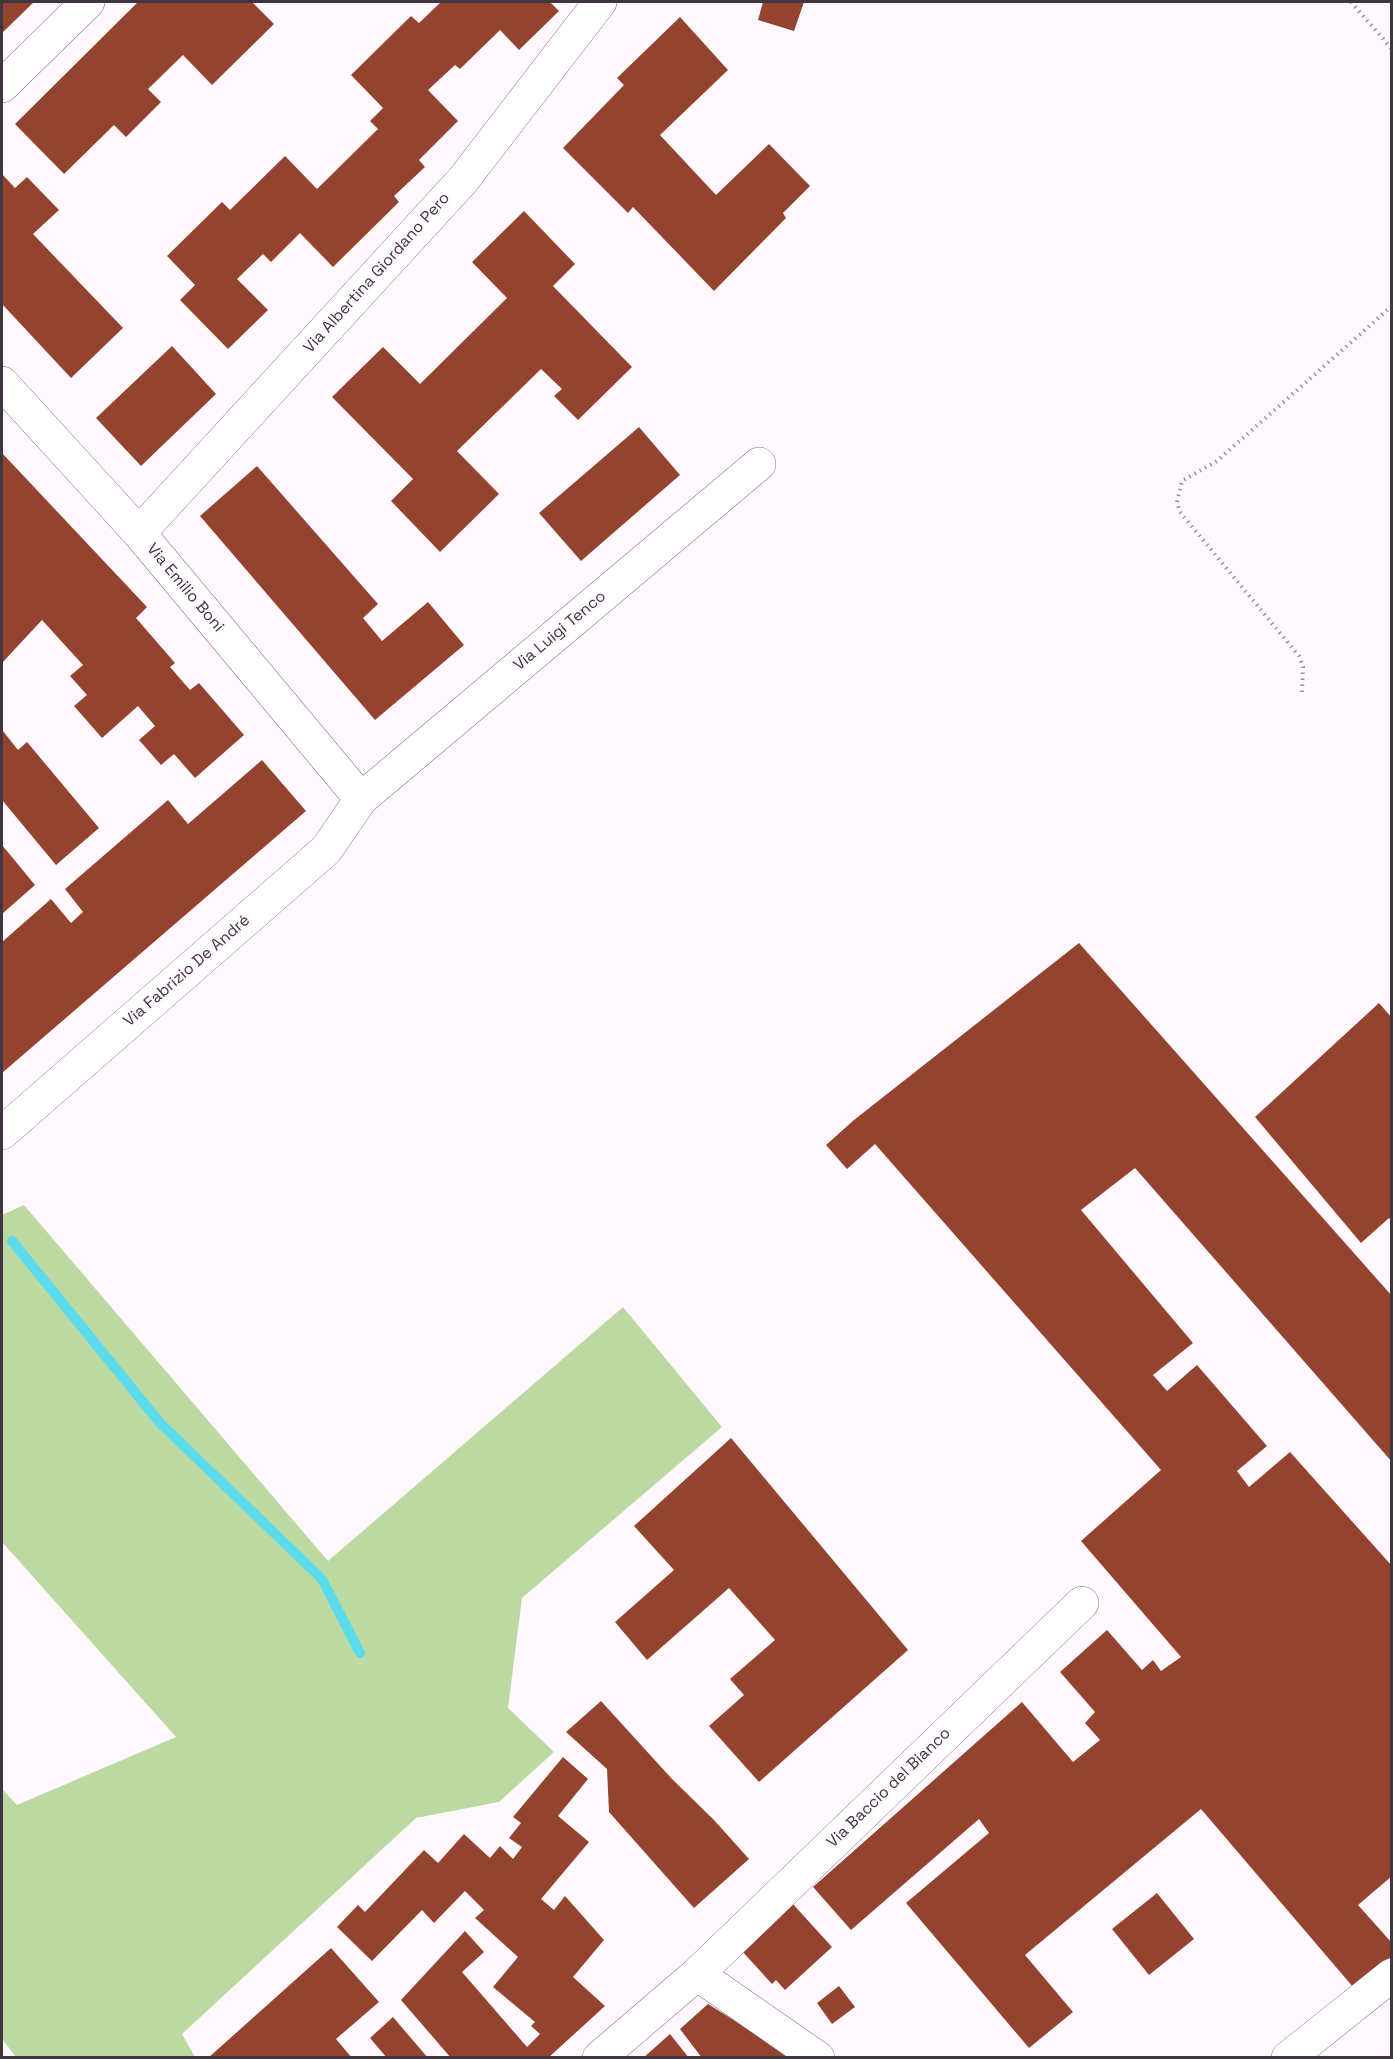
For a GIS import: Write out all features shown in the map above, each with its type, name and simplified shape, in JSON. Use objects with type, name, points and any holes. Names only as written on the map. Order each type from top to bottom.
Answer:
[{"type":"street","points":[[2,86],[88,2]]},
{"type":"street","name":"Via Albertina Giordano Pero","points":[[139,533],[463,180],[600,2]]},
{"type":"street","name":"Via Emilio Boni","points":[[2,383],[139,533],[361,799]]},
{"type":"street","name":"Via Luigi Tenco","points":[[361,799],[759,464]]},
{"type":"street","name":"Via Fabrizio De André","points":[[2,1133],[326,850],[361,799]]},
{"type":"street","name":"Via Baccio del Bianco","points":[[599,2058],[697,1974],[1082,1602]]},
{"type":"street","points":[[697,1974],[818,2058]]},
{"type":"street","points":[[1288,2058],[1392,1975]]},
{"type":"path","points":[[1352,2],[1392,49]]},
{"type":"path","points":[[1302,692],[1303,668],[1299,656],[1180,512],[1177,502],[1179,489],[1182,481],[1217,461],[1392,306]]},
{"type":"green space","points":[[24,1205],[328,1561],[623,1307],[722,1427],[522,1598],[508,1708],[554,1752],[499,1802],[416,1818],[182,2034],[195,2057],[16,2057],[2,2039],[2,1789],[17,1805],[176,1737],[2,1542],[2,1215]]},
{"type":"building","points":[[2,2],[34,2],[2,33]]},
{"type":"building","points":[[138,2],[252,2],[274,24],[212,85],[183,55],[148,89],[161,102],[126,137],[114,125],[64,174],[15,124]]},
{"type":"building","points":[[441,2],[550,2],[559,11],[519,50],[500,30],[460,69],[455,65],[428,90],[458,121],[419,160],[425,167],[394,196],[399,202],[333,267],[300,233],[271,262],[263,254],[237,279],[268,310],[228,349],[180,300],[195,285],[167,256],[222,202],[230,210],[285,156],[317,189],[378,129],[370,121],[383,108],[351,75],[411,16],[419,23]]},
{"type":"building","points":[[763,2],[804,2],[794,31],[758,20]]},
{"type":"building","points":[[680,17],[728,70],[660,135],[716,195],[769,144],[810,186],[783,213],[786,218],[714,291],[633,207],[628,213],[563,148],[624,85],[617,78]]},
{"type":"building","points":[[2,174],[15,188],[27,177],[59,210],[33,234],[123,328],[71,378],[2,304]]},
{"type":"building","points":[[524,211],[575,264],[553,286],[632,367],[578,420],[554,396],[562,389],[541,369],[457,451],[499,494],[440,552],[391,501],[413,479],[332,397],[383,347],[420,384],[507,298],[472,262]]},
{"type":"building","points":[[172,346],[216,394],[141,466],[96,418]]},
{"type":"building","points":[[639,427],[680,475],[581,561],[539,513]]},
{"type":"building","points":[[2,453],[147,607],[136,618],[175,663],[170,667],[190,690],[199,683],[244,735],[195,778],[174,754],[161,765],[139,740],[155,726],[138,706],[102,738],[74,706],[87,695],[70,676],[83,665],[42,620],[2,663]]},
{"type":"building","points":[[257,466],[378,604],[363,618],[382,641],[428,602],[464,645],[375,720],[200,516]]},
{"type":"building","points":[[3,731],[18,750],[27,742],[99,828],[56,865],[2,800]]},
{"type":"building","points":[[262,760],[306,811],[2,1073],[2,942],[51,899],[71,923],[83,912],[65,889],[168,800],[188,824]]},
{"type":"building","points":[[2,845],[35,885],[2,914]]},
{"type":"building","points":[[1079,943],[1392,1296],[1392,1462],[1135,1168],[1081,1210],[1193,1343],[1153,1375],[1167,1391],[1197,1365],[1267,1446],[1237,1471],[1249,1487],[1290,1452],[1392,1566],[1392,1876],[1358,1905],[1392,1943],[1392,1956],[1353,1987],[1201,1809],[1025,1955],[1073,2012],[1029,2048],[906,1903],[989,1833],[979,1819],[851,1930],[813,1887],[1022,1702],[1073,1762],[1100,1740],[1085,1723],[1095,1712],[1060,1672],[1107,1630],[1142,1670],[1153,1660],[1161,1671],[1181,1657],[1081,1541],[1161,1470],[875,1144],[847,1169],[826,1145],[854,1120]]},
{"type":"building","points":[[1379,1003],[1392,1018],[1392,1221],[1389,1218],[1361,1243],[1255,1117]]},
{"type":"building","points":[[731,1438],[908,1650],[759,1782],[709,1726],[744,1695],[730,1679],[775,1640],[729,1588],[647,1660],[615,1622],[674,1570],[634,1526]]},
{"type":"building","points":[[601,1701],[749,1859],[694,1908],[609,1812],[607,1769],[566,1732]]},
{"type":"building","points":[[563,1757],[588,1779],[558,1816],[589,1842],[541,1899],[554,1910],[565,1896],[604,1940],[573,1977],[605,2006],[548,2058],[451,2058],[401,2000],[465,1931],[484,1952],[462,1972],[527,2047],[540,2034],[531,2026],[535,2022],[493,1987],[518,1957],[475,1918],[484,1910],[465,1891],[434,1923],[422,1910],[372,1961],[337,1927],[358,1905],[365,1912],[424,1850],[438,1863],[464,1834],[490,1858],[500,1846],[513,1859],[522,1847],[509,1838],[521,1823],[513,1817]]},
{"type":"building","points":[[1157,1893],[1194,1939],[1149,1975],[1112,1929]]},
{"type":"building","points":[[792,1903],[832,1947],[785,1990],[776,1980],[772,1984],[741,1950]]},
{"type":"building","points":[[331,1948],[379,2002],[336,2039],[352,2058],[208,2058]]},
{"type":"building","points":[[839,1986],[855,2007],[832,2024],[817,2003]]},
{"type":"building","points":[[708,2004],[794,2058],[702,2058],[680,2029]]},
{"type":"building","points":[[393,2017],[428,2058],[387,2058],[370,2038]]},
{"type":"building","points":[[670,2034],[689,2058],[643,2058]]},
{"type":"waterway","points":[[12,1241],[160,1423],[322,1579],[360,1653]]}]
